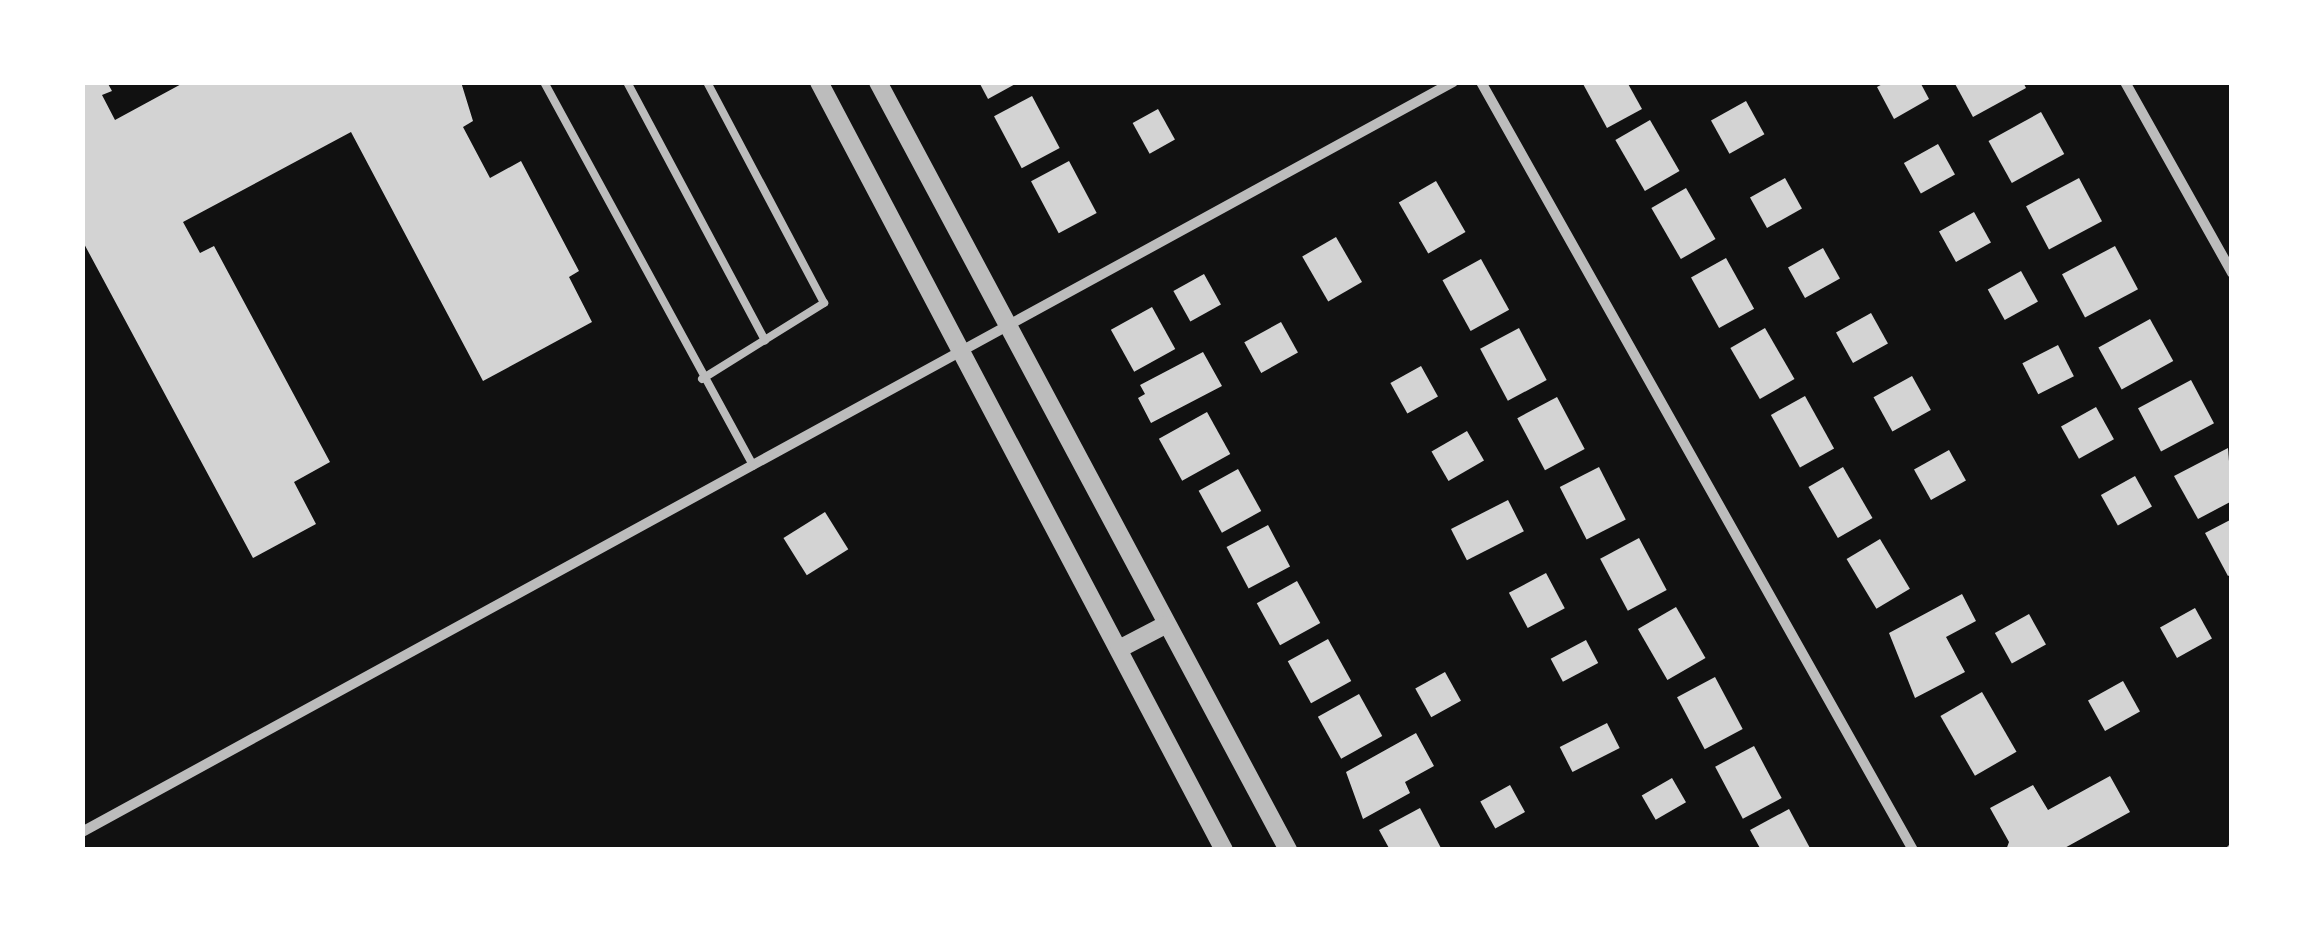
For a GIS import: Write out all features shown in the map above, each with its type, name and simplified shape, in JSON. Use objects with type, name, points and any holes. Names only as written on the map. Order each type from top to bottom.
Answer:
[{"type":"street","points":[[819,82],[1224,850]]},
{"type":"street","points":[[878,82],[1288,850]]},
{"type":"street","points":[[82,832],[1453,82]]},
{"type":"street","points":[[1481,82],[1913,850]]},
{"type":"street","points":[[2124,82],[2232,273]]},
{"type":"street","points":[[1119,650],[1165,625]]},
{"type":"lane","points":[[544,82],[702,379],[753,466]]},
{"type":"lane","points":[[628,82],[765,340]]},
{"type":"lane","points":[[702,379],[824,303],[707,82]]},
{"type":"building","points":[[82,82],[107,82],[112,91],[102,95],[115,120],[185,82],[461,82],[473,121],[463,127],[490,178],[521,161],[579,271],[569,277],[592,322],[483,381],[351,132],[183,222],[200,253],[214,246],[330,462],[294,482],[316,524],[253,558],[82,240]]},
{"type":"building","points":[[979,82],[1019,82],[988,99]]},
{"type":"building","points":[[1582,82],[1627,82],[1642,109],[1607,128]]},
{"type":"building","points":[[1886,82],[1920,82],[1929,99],[1894,119],[1877,87]]},
{"type":"building","points":[[1954,82],[2023,82],[2026,88],[1973,117]]},
{"type":"building","points":[[1032,96],[1060,148],[1022,168],[994,116]]},
{"type":"building","points":[[1746,101],[1764,134],[1729,154],[1711,120]]},
{"type":"building","points":[[1158,109],[1175,140],[1150,154],[1133,123]]},
{"type":"building","points":[[2041,112],[2064,154],[2012,183],[1989,141]]},
{"type":"building","points":[[1650,120],[1680,171],[1645,191],[1615,140]]},
{"type":"building","points":[[1938,144],[1955,175],[1921,194],[1904,163]]},
{"type":"building","points":[[1069,161],[1097,213],[1059,233],[1031,181]]},
{"type":"building","points":[[1785,178],[1802,209],[1767,228],[1750,197]]},
{"type":"building","points":[[2079,178],[2102,221],[2049,249],[2026,206]]},
{"type":"building","points":[[1436,181],[1466,232],[1428,254],[1399,202]]},
{"type":"building","points":[[1686,188],[1716,239],[1681,259],[1651,208]]},
{"type":"building","points":[[1974,212],[1991,243],[1956,262],[1939,231]]},
{"type":"building","points":[[1336,237],[1362,282],[1328,302],[1302,256]]},
{"type":"building","points":[[2115,246],[2138,289],[2085,317],[2062,274]]},
{"type":"building","points":[[1823,248],[1840,279],[1805,298],[1788,267]]},
{"type":"building","points":[[1726,258],[1754,309],[1719,328],[1691,277]]},
{"type":"building","points":[[1481,259],[1509,310],[1471,331],[1443,280]]},
{"type":"building","points":[[2021,271],[2038,302],[2005,320],[1988,289]]},
{"type":"building","points":[[1204,274],[1221,305],[1190,322],[1173,291]]},
{"type":"building","points":[[1152,307],[1175,349],[1134,372],[1111,330]]},
{"type":"building","points":[[1871,313],[1888,344],[1853,363],[1836,332]]},
{"type":"building","points":[[2150,319],[2173,361],[2122,390],[2098,348]]},
{"type":"building","points":[[1281,322],[1298,353],[1261,373],[1244,342]]},
{"type":"building","points":[[1519,328],[1547,380],[1508,401],[1480,349]]},
{"type":"building","points":[[1765,328],[1794,379],[1760,399],[1730,348]]},
{"type":"building","points":[[2058,345],[2074,376],[2038,394],[2022,363]]},
{"type":"building","points":[[1203,352],[1222,386],[1151,423],[1138,398],[1145,394],[1140,385]]},
{"type":"building","points":[[1421,366],[1438,397],[1407,414],[1390,383]]},
{"type":"building","points":[[1912,376],[1931,410],[1892,431],[1874,397]]},
{"type":"building","points":[[2191,380],[2214,423],[2161,451],[2138,408]]},
{"type":"building","points":[[1805,396],[1834,448],[1800,467],[1771,415]]},
{"type":"building","points":[[1557,397],[1585,449],[1545,470],[1517,418]]},
{"type":"building","points":[[2096,407],[2114,439],[2079,459],[2061,426]]},
{"type":"building","points":[[1207,412],[1230,454],[1182,481],[1159,439]]},
{"type":"building","points":[[1467,431],[1484,460],[1448,481],[1431,452]]},
{"type":"building","points":[[2228,448],[2232,501],[2198,519],[2174,476]]},
{"type":"building","points":[[1949,450],[1966,481],[1931,500],[1914,469]]},
{"type":"building","points":[[1599,467],[1626,520],[1587,540],[1560,487]]},
{"type":"building","points":[[1843,467],[1872,518],[1838,538],[1808,487]]},
{"type":"building","points":[[1238,469],[1261,511],[1222,533],[1199,491]]},
{"type":"building","points":[[2135,476],[2152,507],[2118,526],[2101,495]]},
{"type":"building","points":[[1508,500],[1524,531],[1467,560],[1451,529]]},
{"type":"building","points":[[825,512],[848,549],[807,575],[783,538]]},
{"type":"building","points":[[2232,519],[2232,574],[2228,576],[2205,533]]},
{"type":"building","points":[[1268,525],[1290,566],[1249,589],[1227,547]]},
{"type":"building","points":[[1639,538],[1667,590],[1628,611],[1600,559]]},
{"type":"building","points":[[1880,539],[1910,589],[1876,609],[1847,559]]},
{"type":"building","points":[[1546,573],[1565,608],[1528,628],[1509,593]]},
{"type":"building","points":[[1297,581],[1320,623],[1280,645],[1257,603]]},
{"type":"building","points":[[1962,594],[1976,621],[1946,637],[1965,672],[1915,698],[1889,633]]},
{"type":"building","points":[[1676,607],[1706,658],[1667,680],[1638,629]]},
{"type":"building","points":[[2195,608],[2212,639],[2177,658],[2160,627]]},
{"type":"building","points":[[2029,614],[2046,645],[2012,664],[1995,633]]},
{"type":"building","points":[[1328,639],[1351,681],[1311,703],[1288,661]]},
{"type":"building","points":[[1586,640],[1598,663],[1563,682],[1551,659]]},
{"type":"building","points":[[1445,672],[1461,701],[1431,717],[1415,688]]},
{"type":"building","points":[[1715,677],[1743,729],[1705,749],[1677,697]]},
{"type":"building","points":[[2123,681],[2140,712],[2105,731],[2088,700]]},
{"type":"building","points":[[1982,692],[2016,752],[1975,776],[1940,716]]},
{"type":"building","points":[[1359,694],[1382,736],[1341,759],[1318,717]]},
{"type":"building","points":[[1607,723],[1620,748],[1572,772],[1560,747]]},
{"type":"building","points":[[1416,733],[1434,766],[1405,782],[1410,793],[1363,819],[1346,772]]},
{"type":"building","points":[[1754,746],[1782,798],[1743,819],[1715,767]]},
{"type":"building","points":[[2110,776],[2130,812],[2061,850],[2006,850],[2009,842],[1990,808],[2033,785],[2048,810]]},
{"type":"building","points":[[1672,778],[1686,802],[1656,820],[1642,796]]},
{"type":"building","points":[[1510,785],[1525,812],[1495,829],[1480,801]]},
{"type":"building","points":[[1420,808],[1442,850],[1390,850],[1379,830]]},
{"type":"building","points":[[1789,809],[1811,850],[1761,850],[1750,830]]}]
